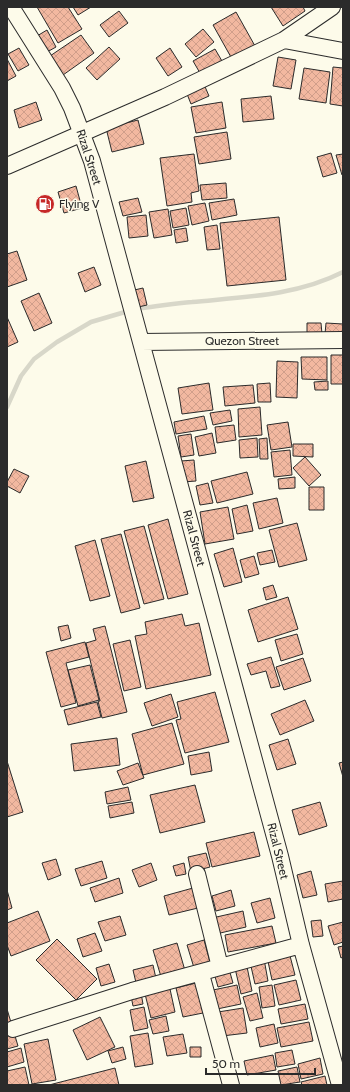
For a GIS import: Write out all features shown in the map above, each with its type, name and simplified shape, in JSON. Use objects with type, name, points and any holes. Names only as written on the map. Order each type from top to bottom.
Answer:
[{"type":"street","name":"Rizal Street","points":[[11,7],[62,88],[82,132],[149,342],[280,856],[301,946],[340,1085]]},
{"type":"street","points":[[7,166],[164,97],[284,40],[332,7]]},
{"type":"street","points":[[284,40],[343,51]]},
{"type":"street","name":"Quezon Street","points":[[149,342],[343,341]]},
{"type":"street","points":[[197,874],[220,967]]},
{"type":"street","points":[[14,1029],[132,991],[301,946]]},
{"type":"street","points":[[200,974],[231,1085]]},
{"type":"building","points":[[37,7],[68,7],[82,29],[58,43]]},
{"type":"building","points":[[73,7],[91,7],[78,15]]},
{"type":"building","points":[[271,7],[303,7],[305,11],[283,26]]},
{"type":"building","points":[[119,11],[128,23],[109,37],[100,25]]},
{"type":"building","points":[[236,12],[255,46],[232,59],[213,25]]},
{"type":"building","points":[[203,29],[214,42],[196,57],[185,44]]},
{"type":"building","points":[[47,30],[56,47],[47,52],[37,36]]},
{"type":"building","points":[[81,35],[94,53],[63,75],[50,56]]},
{"type":"building","points":[[109,47],[120,59],[97,80],[86,68]]},
{"type":"building","points":[[19,48],[29,65],[18,71],[8,54]]},
{"type":"building","points":[[170,48],[182,67],[168,76],[156,58]]},
{"type":"building","points":[[215,49],[222,61],[200,73],[193,61]]},
{"type":"building","points":[[278,57],[296,60],[291,89],[273,86]]},
{"type":"building","points":[[7,59],[16,76],[7,81]]},
{"type":"building","points":[[333,67],[343,68],[343,106],[330,104]]},
{"type":"building","points":[[304,68],[330,72],[326,103],[299,99]]},
{"type":"building","points":[[203,82],[209,96],[191,104],[185,89]]},
{"type":"building","points":[[271,96],[274,119],[243,122],[241,99]]},
{"type":"building","points":[[36,102],[42,120],[19,128],[14,110]]},
{"type":"building","points":[[222,102],[226,128],[196,133],[191,107]]},
{"type":"building","points":[[138,120],[144,144],[112,152],[106,128]]},
{"type":"building","points":[[227,132],[231,159],[199,164],[194,137]]},
{"type":"building","points":[[331,153],[337,173],[323,177],[317,157]]},
{"type":"building","points":[[194,154],[199,191],[191,193],[192,202],[167,206],[160,158]]},
{"type":"building","points":[[343,154],[343,175],[342,175],[336,155]]},
{"type":"building","points":[[226,183],[227,198],[202,200],[200,185]]},
{"type":"building","points":[[76,186],[82,208],[64,213],[58,192]]},
{"type":"building","points":[[138,198],[142,212],[123,216],[119,202]]},
{"type":"building","points":[[234,199],[237,215],[212,220],[209,203]]},
{"type":"building","points":[[205,203],[209,221],[192,225],[188,206]]},
{"type":"building","points":[[186,208],[189,225],[173,228],[170,211]]},
{"type":"building","points":[[168,209],[172,235],[154,238],[149,212]]},
{"type":"building","points":[[146,215],[148,236],[129,238],[127,217]]},
{"type":"building","points":[[279,217],[286,280],[227,286],[220,223]]},
{"type":"building","points":[[217,225],[220,249],[207,250],[204,227]]},
{"type":"building","points":[[186,228],[188,241],[176,243],[174,230]]},
{"type":"building","points":[[17,251],[27,280],[7,287],[7,254]]},
{"type":"building","points":[[94,267],[101,285],[85,292],[78,273]]},
{"type":"building","points":[[143,288],[147,305],[134,308],[130,291]]},
{"type":"building","points":[[39,293],[52,323],[34,331],[21,301]]},
{"type":"building","points":[[7,317],[18,342],[7,347]]},
{"type":"building","points":[[307,323],[321,323],[322,334],[307,334]]},
{"type":"building","points":[[326,323],[343,324],[343,335],[325,334]]},
{"type":"building","points":[[331,355],[343,355],[343,384],[331,384]]},
{"type":"building","points":[[301,357],[327,357],[327,380],[302,379]]},
{"type":"building","points":[[277,361],[298,362],[297,398],[276,397]]},
{"type":"building","points":[[328,381],[328,390],[315,390],[314,382]]},
{"type":"building","points":[[209,383],[213,410],[182,414],[178,388]]},
{"type":"building","points":[[270,383],[271,402],[258,402],[257,384]]},
{"type":"building","points":[[253,385],[255,403],[225,406],[223,387]]},
{"type":"building","points":[[260,407],[262,435],[239,437],[238,409]]},
{"type":"building","points":[[230,410],[232,421],[213,425],[210,413]]},
{"type":"building","points":[[204,416],[207,429],[176,434],[174,422]]},
{"type":"building","points":[[288,422],[292,447],[271,450],[267,425]]},
{"type":"building","points":[[234,425],[236,440],[217,443],[215,427]]},
{"type":"building","points":[[212,433],[216,453],[199,456],[195,437]]},
{"type":"building","points":[[191,434],[194,455],[181,457],[178,436]]},
{"type":"building","points":[[257,438],[258,457],[240,458],[239,440]]},
{"type":"building","points":[[267,438],[268,459],[260,459],[259,439]]},
{"type":"building","points":[[293,444],[313,444],[313,457],[293,456]]},
{"type":"building","points":[[290,450],[292,475],[274,477],[271,452]]},
{"type":"building","points":[[305,457],[321,475],[309,486],[293,468]]},
{"type":"building","points":[[194,460],[196,481],[183,482],[181,461]]},
{"type":"building","points":[[146,461],[154,498],[133,502],[125,466]]},
{"type":"building","points":[[14,469],[29,476],[20,493],[7,486],[7,482]]},
{"type":"building","points":[[247,472],[253,494],[217,503],[211,481]]},
{"type":"building","points":[[295,477],[295,488],[279,489],[278,479]]},
{"type":"building","points":[[208,483],[213,503],[200,505],[196,486]]},
{"type":"building","points":[[309,487],[324,487],[324,510],[309,510]]},
{"type":"building","points":[[277,498],[283,523],[259,529],[253,503]]},
{"type":"building","points":[[247,505],[253,531],[237,534],[232,509]]},
{"type":"building","points":[[228,507],[234,539],[205,544],[200,512]]},
{"type":"building","points":[[168,519],[188,594],[168,599],[148,525]]},
{"type":"building","points":[[297,523],[307,560],[279,567],[269,530]]},
{"type":"building","points":[[144,526],[164,599],[144,604],[124,531]]},
{"type":"building","points":[[121,534],[140,608],[121,613],[101,539]]},
{"type":"building","points":[[95,540],[110,596],[90,601],[75,546]]},
{"type":"building","points":[[233,548],[242,582],[224,587],[214,554]]},
{"type":"building","points":[[272,550],[275,562],[260,565],[257,553]]},
{"type":"building","points":[[254,556],[259,574],[245,578],[240,560]]},
{"type":"building","points":[[273,585],[277,597],[266,600],[263,588]]},
{"type":"building","points":[[288,597],[298,629],[258,642],[248,610]]},
{"type":"building","points":[[182,614],[185,626],[199,623],[211,675],[146,689],[135,636],[147,634],[145,622]]},
{"type":"building","points":[[68,625],[71,638],[61,641],[58,627]]},
{"type":"building","points":[[105,626],[127,712],[102,718],[98,701],[100,701],[86,643],[96,640],[93,629]]},
{"type":"building","points":[[297,634],[303,654],[281,661],[275,640]]},
{"type":"building","points":[[130,640],[141,687],[124,691],[113,644]]},
{"type":"building","points":[[85,642],[89,657],[66,663],[76,703],[61,707],[46,652]]},
{"type":"building","points":[[271,657],[280,686],[271,688],[266,671],[251,675],[247,664]]},
{"type":"building","points":[[303,658],[311,681],[284,690],[276,667]]},
{"type":"building","points":[[90,665],[99,700],[78,706],[68,670]]},
{"type":"building","points":[[215,692],[229,742],[185,753],[176,720],[181,719],[177,702]]},
{"type":"building","points":[[171,694],[178,717],[152,726],[144,703]]},
{"type":"building","points":[[305,700],[314,721],[280,735],[271,714]]},
{"type":"building","points":[[97,702],[101,717],[68,725],[64,710]]},
{"type":"building","points":[[172,723],[184,764],[143,775],[132,734]]},
{"type":"building","points":[[117,738],[120,765],[74,771],[71,744]]},
{"type":"building","points":[[288,739],[296,764],[277,770],[269,745]]},
{"type":"building","points":[[209,752],[212,771],[191,775],[188,756]]},
{"type":"building","points":[[7,761],[23,812],[7,817]]},
{"type":"building","points":[[343,762],[343,777],[339,763]]},
{"type":"building","points":[[138,763],[144,778],[123,785],[117,771]]},
{"type":"building","points":[[195,785],[205,822],[160,833],[150,795]]},
{"type":"building","points":[[128,787],[131,800],[107,804],[105,792]]},
{"type":"building","points":[[132,802],[134,813],[110,818],[108,806]]},
{"type":"building","points":[[320,802],[327,826],[299,835],[292,810]]},
{"type":"building","points":[[254,832],[260,856],[212,867],[206,843]]},
{"type":"building","points":[[206,853],[210,867],[191,872],[188,857]]},
{"type":"building","points":[[56,859],[61,875],[48,880],[42,863]]},
{"type":"building","points":[[102,861],[107,878],[81,886],[75,869]]},
{"type":"building","points":[[151,863],[157,880],[139,887],[132,870]]},
{"type":"building","points":[[184,863],[186,874],[176,876],[173,866]]},
{"type":"building","points":[[311,871],[317,895],[303,898],[297,875]]},
{"type":"building","points":[[119,878],[123,893],[95,902],[90,888]]},
{"type":"building","points":[[343,881],[343,899],[328,902],[325,884]]},
{"type":"building","points":[[193,888],[198,908],[169,915],[164,896]]},
{"type":"building","points":[[7,890],[12,908],[7,910]]},
{"type":"building","points":[[231,890],[235,906],[216,911],[212,896]]},
{"type":"building","points":[[270,898],[275,918],[257,923],[251,903]]},
{"type":"building","points":[[38,911],[50,941],[11,956],[7,945],[7,923]]},
{"type":"building","points":[[243,911],[246,927],[216,934],[212,918]]},
{"type":"building","points":[[120,916],[126,935],[105,941],[98,922]]},
{"type":"building","points":[[321,920],[323,936],[313,937],[311,921]]},
{"type":"building","points":[[343,922],[343,942],[334,945],[328,926]]},
{"type":"building","points":[[272,926],[276,943],[228,952],[225,935]]},
{"type":"building","points":[[95,933],[102,951],[83,957],[77,939]]},
{"type":"building","points":[[57,939],[97,979],[76,1000],[36,960]]},
{"type":"building","points":[[204,940],[211,966],[195,971],[187,945]]},
{"type":"building","points":[[177,943],[186,974],[162,980],[153,950]]},
{"type":"building","points":[[343,946],[343,957],[341,958],[338,947]]},
{"type":"building","points":[[289,952],[295,975],[272,980],[267,957]]},
{"type":"building","points":[[264,959],[268,981],[255,984],[250,962]]},
{"type":"building","points":[[246,962],[252,991],[241,994],[234,964]]},
{"type":"building","points":[[109,964],[115,982],[101,986],[96,968]]},
{"type":"building","points":[[153,965],[157,983],[137,987],[133,970]]},
{"type":"building","points":[[229,969],[233,983],[218,987],[214,973]]},
{"type":"building","points":[[296,980],[301,1000],[279,1005],[274,985]]},
{"type":"building","points":[[196,983],[203,1013],[183,1017],[176,988]]},
{"type":"building","points":[[237,985],[241,1004],[217,1009],[213,990]]},
{"type":"building","points":[[272,985],[275,1006],[262,1008],[259,987]]},
{"type":"building","points":[[170,989],[175,1012],[151,1018],[145,994]]},
{"type":"building","points":[[141,993],[143,1004],[133,1006],[131,996]]},
{"type":"building","points":[[257,993],[263,1018],[250,1021],[243,997]]},
{"type":"building","points":[[305,1004],[308,1019],[281,1024],[278,1009]]},
{"type":"building","points":[[144,1007],[148,1028],[134,1031],[130,1010]]},
{"type":"building","points":[[243,1008],[247,1033],[222,1036],[218,1012]]},
{"type":"building","points":[[7,1009],[18,1046],[7,1049]]},
{"type":"building","points":[[166,1016],[169,1031],[153,1034],[149,1020]]},
{"type":"building","points":[[100,1017],[115,1047],[87,1060],[73,1030]]},
{"type":"building","points":[[309,1022],[313,1041],[281,1047],[277,1028]]},
{"type":"building","points":[[274,1024],[278,1043],[260,1047],[256,1028]]},
{"type":"building","points":[[148,1033],[153,1064],[135,1067],[130,1036]]},
{"type":"building","points":[[183,1034],[187,1053],[167,1056],[163,1037]]},
{"type":"building","points":[[48,1039],[56,1080],[32,1084],[24,1044]]},
{"type":"building","points":[[123,1047],[126,1059],[112,1063],[108,1051]]},
{"type":"building","points":[[190,1047],[201,1047],[201,1057],[190,1057]]},
{"type":"building","points":[[21,1048],[24,1062],[7,1067],[7,1052]]},
{"type":"building","points":[[292,1050],[295,1064],[277,1067],[275,1053]]},
{"type":"building","points":[[273,1055],[276,1070],[247,1075],[244,1061]]},
{"type":"building","points":[[320,1058],[323,1074],[301,1079],[298,1064]]},
{"type":"building","points":[[25,1067],[29,1085],[7,1085],[7,1071]]},
{"type":"building","points":[[297,1067],[300,1082],[281,1085],[278,1071]]},
{"type":"building","points":[[115,1068],[119,1085],[49,1085]]},
{"type":"building","points":[[325,1076],[327,1085],[302,1085],[301,1082]]},
{"type":"waterway","points":[[143,308],[250,297],[288,291],[325,280],[343,272]]},
{"type":"waterway","points":[[7,407],[21,376],[34,359],[57,342],[91,322],[125,312]]},
{"type":"place","name":"Flying V","points":[[45,204]]}]
